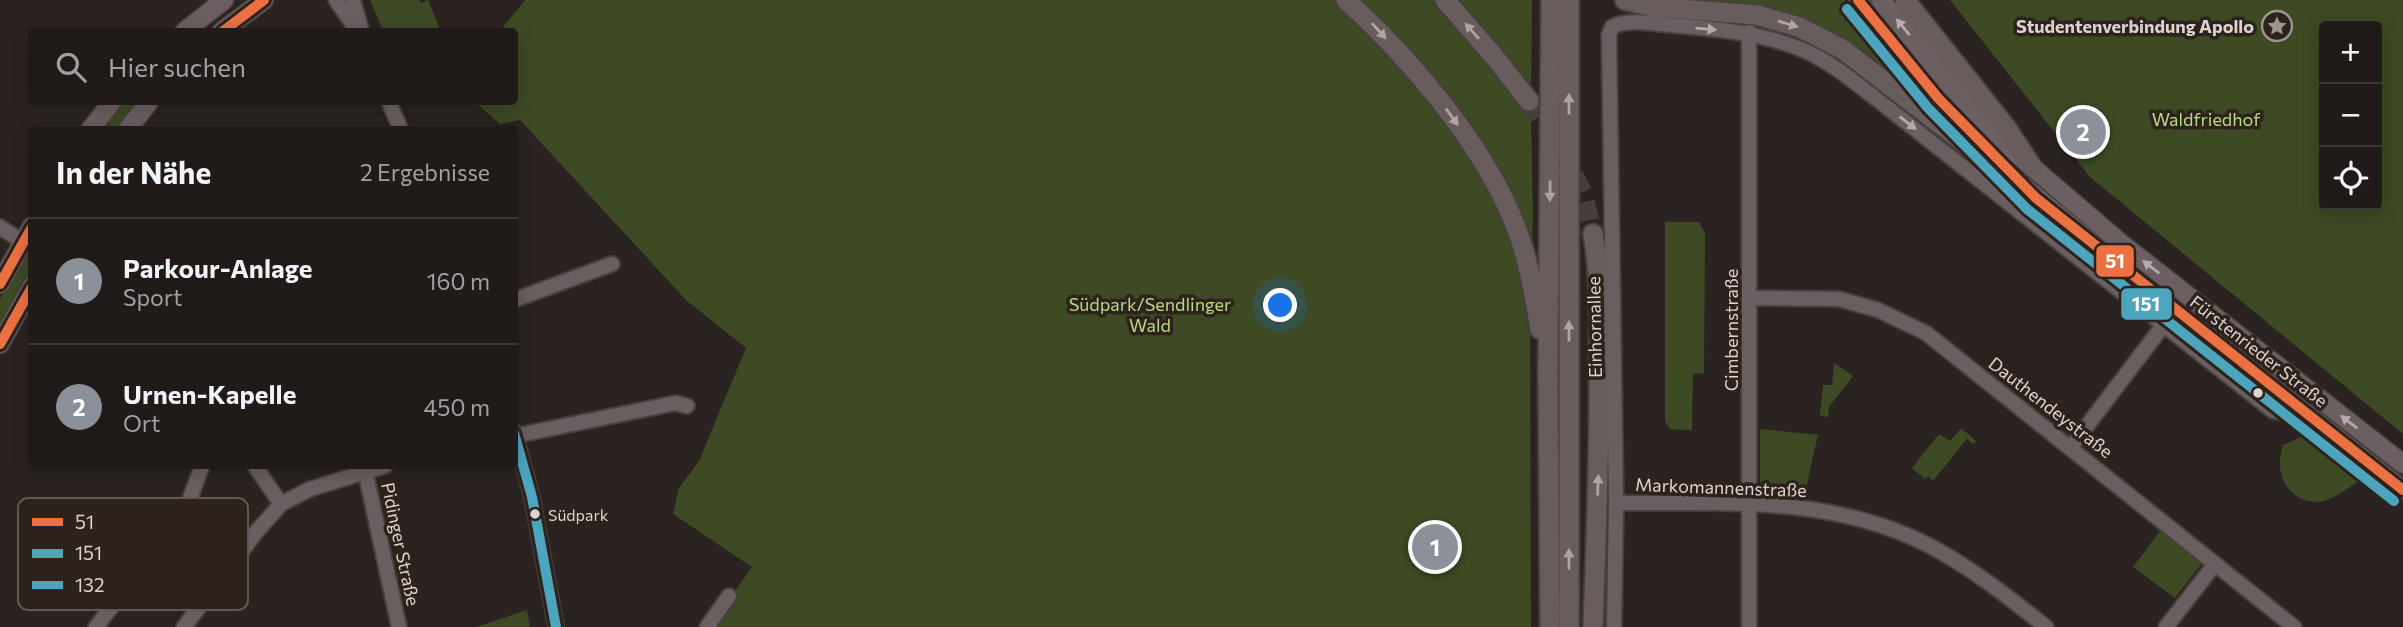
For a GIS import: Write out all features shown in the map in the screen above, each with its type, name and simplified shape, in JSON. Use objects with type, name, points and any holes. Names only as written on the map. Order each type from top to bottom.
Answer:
[{"type":"highway","points":[[1346,0],[1373,24],[1447,110],[1489,169],[1517,228],[1529,266],[1548,374]]},
{"type":"highway","points":[[1445,0],[1529,101]]},
{"type":"highway","points":[[1625,0],[1653,6],[1757,15],[1799,27],[1842,49],[1962,141],[2019,190],[2036,198]]},
{"type":"highway","points":[[1905,0],[2007,129],[2032,167]]},
{"type":"highway","points":[[1550,627],[1548,374],[1563,1]]},
{"type":"highway","points":[[1563,1],[1569,627]]},
{"type":"highway","points":[[1593,234],[1597,254],[1599,303],[1600,433],[1593,627]]},
{"type":"main road","points":[[189,28],[224,0]]},
{"type":"main road","points":[[226,28],[264,0]]},
{"type":"main road","name":"Fürstenrieder Straße","points":[[1858,0],[1947,107],[2036,198],[2170,317],[2304,412],[2403,489]]},
{"type":"main road","name":"Fürstenrieder Straße","points":[[1881,0],[1975,114],[2004,143],[2122,244],[2403,464]]},
{"type":"main road","points":[[93,126],[110,105]]},
{"type":"main road","points":[[129,126],[142,105]]},
{"type":"main road","points":[[0,284],[27,234]]},
{"type":"main road","points":[[0,344],[28,293]]},
{"type":"street","points":[[336,0],[357,28]]},
{"type":"street","points":[[354,0],[359,28]]},
{"type":"street","name":"Fürstenrieder Straße","points":[[1612,27],[1624,23],[1749,32],[1805,50],[1883,104],[2020,212],[2170,317]]},
{"type":"street","name":"Einhornallee","points":[[1612,27],[1609,35],[1616,503],[1614,627]]},
{"type":"street","name":"Cimbernstraße","points":[[1749,32],[1749,627]]},
{"type":"street","points":[[390,105],[399,126]]},
{"type":"street","points":[[0,227],[27,234]]},
{"type":"street","points":[[518,299],[612,264]]},
{"type":"street","name":"Dauthendeystraße","points":[[1750,298],[1839,299],[1878,310],[1931,336],[2294,627]]},
{"type":"street","points":[[2071,447],[2170,317]]},
{"type":"street","points":[[518,433],[676,403],[687,406]]},
{"type":"street","points":[[518,445],[532,497],[556,627]]},
{"type":"street","points":[[190,498],[201,469]]},
{"type":"street","points":[[257,469],[281,504]]},
{"type":"street","points":[[248,543],[281,504],[310,489],[370,469]]},
{"type":"street","name":"Pidinger Straße","points":[[365,470],[399,627]]},
{"type":"street","name":"Markomannenstraße","points":[[1616,503],[1749,504],[1808,508],[1839,514],[1922,542],[1959,562],[2046,627]]},
{"type":"street","points":[[2166,627],[2215,564]]},
{"type":"street","points":[[707,627],[729,596]]},
{"type":"street","points":[[96,627],[109,610]]},
{"type":"street","points":[[184,627],[197,610]]},
{"type":"green space","points":[[370,0],[419,0],[421,3],[428,0],[440,28],[382,28]]},
{"type":"green space","name":"Südpark/Sendlinger Wald","points":[[525,0],[1532,0],[1531,627],[709,627],[752,567],[673,514],[679,488],[699,461],[746,348],[686,300],[520,120],[500,124],[478,105],[518,105],[518,28],[502,28]]},
{"type":"green space","points":[[1685,0],[1844,0],[1864,28],[1889,51],[1935,105],[1931,109],[1850,46]]},
{"type":"green space","name":"Waldfriedhof","points":[[1950,0],[2403,0],[2403,434],[2090,177]]},
{"type":"green space","points":[[117,105],[137,105],[119,126],[101,126]]},
{"type":"green space","points":[[1665,222],[1699,222],[1705,233],[1704,373],[1693,374],[1692,430],[1670,429],[1665,421]]},
{"type":"green space","points":[[28,247],[28,278],[0,330],[0,299]]},
{"type":"green space","points":[[1834,364],[1853,376],[1829,407],[1828,417],[1820,416],[1823,385],[1832,385]]},
{"type":"green space","points":[[1961,428],[1976,441],[1974,444],[1967,439],[1933,481],[1928,476],[1925,479],[1912,468],[1939,434],[1950,441]]},
{"type":"green space","points":[[1760,429],[1818,435],[1805,493],[1763,487],[1760,482]]},
{"type":"green space","points":[[2305,435],[2361,479],[2328,500],[2317,502],[2297,496],[2290,490],[2281,474],[2281,455],[2283,445]]},
{"type":"green space","points":[[2160,531],[2202,563],[2175,598],[2133,567]]},
{"type":"green space","points":[[527,610],[530,627],[476,627]]},
{"type":"tunnel","points":[[1529,101],[1561,149],[1583,193],[1593,234]]},
{"type":"transit line","name":"51","points":[[227,28],[264,0]]},
{"type":"transit line","name":"51","points":[[1858,0],[1938,98],[2036,198],[2403,490]]},
{"type":"transit line","name":"151","points":[[1847,9],[1928,108],[2027,209],[2394,501]]},
{"type":"transit line","name":"51","points":[[0,284],[28,234]]},
{"type":"transit line","name":"51","points":[[0,344],[28,294]]},
{"type":"transit line","name":"132","points":[[518,447],[532,497],[556,627]]},
{"type":"place","name":"Studentenverbindung Apollo","points":[[2277,26]]},
{"type":"place","name":"Urnen-Kapelle","points":[[2083,132]]},
{"type":"place","name":"Südpark","points":[[535,514]]},
{"type":"place","name":"Parkour-Anlage","points":[[1435,547]]}]
